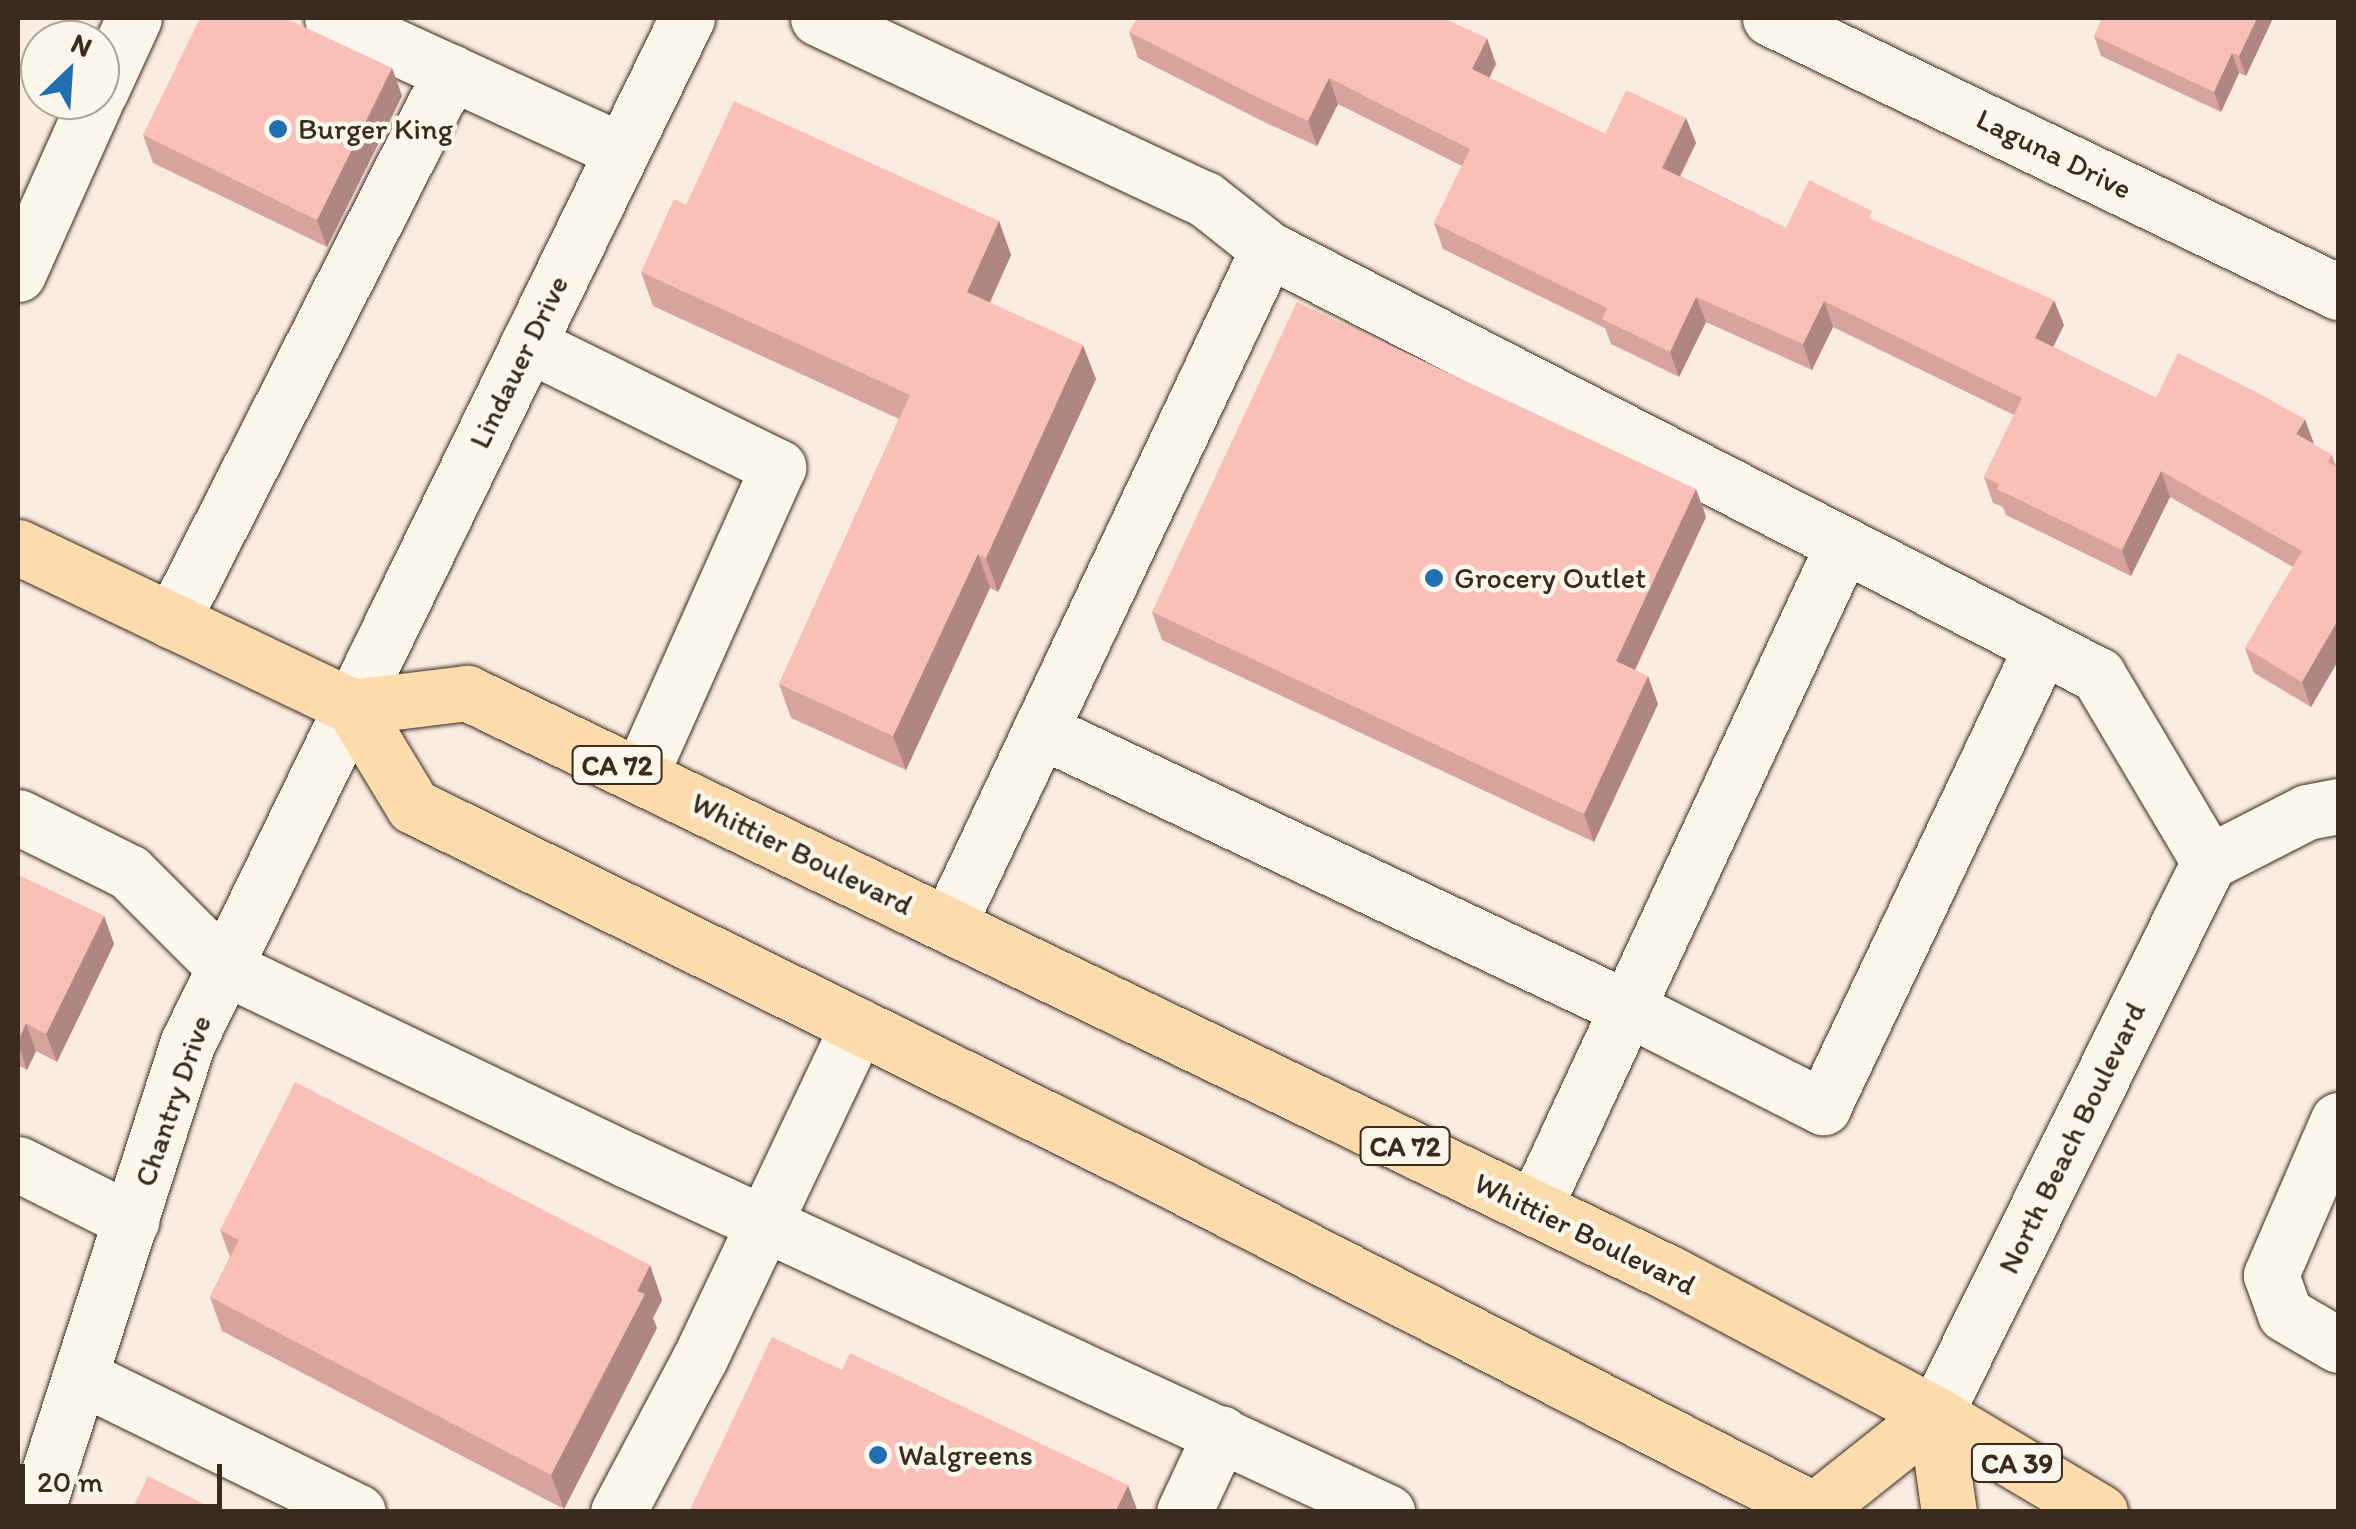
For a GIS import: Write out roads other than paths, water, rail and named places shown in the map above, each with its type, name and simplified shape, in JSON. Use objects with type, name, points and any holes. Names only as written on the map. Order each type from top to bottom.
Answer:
[{"type":"main road","points":[[18,547],[353,707],[413,806],[858,1026],[1815,1511]]},
{"type":"main road","name":"Whittier Boulevard","points":[[353,707],[467,693],[1534,1208],[1935,1414],[2100,1512]]},
{"type":"main road","points":[[1935,1414],[1949,1512]]},
{"type":"main road","name":"North Beach Boulevard","points":[[1815,1511],[1935,1414]]},
{"type":"street","points":[[120,48],[134,18]]},
{"type":"street","points":[[332,18],[622,151]]},
{"type":"street","name":"Lindauer Drive","points":[[353,707],[687,18]]},
{"type":"street","points":[[818,18],[1205,198],[1268,249],[2098,675],[2209,862],[2307,812],[2338,806]]},
{"type":"street","name":"Laguna Drive","points":[[1770,18],[2336,285]]},
{"type":"street","points":[[172,621],[451,72]]},
{"type":"street","points":[[18,274],[87,120]]},
{"type":"street","points":[[948,925],[1268,249]]},
{"type":"street","points":[[528,344],[778,466],[640,776]]},
{"type":"street","points":[[1534,1208],[1843,545]]},
{"type":"street","points":[[1040,730],[1627,1008],[1822,1107],[2042,646]]},
{"type":"street","name":"Chantry Drive","points":[[36,1512],[188,1042],[353,707]]},
{"type":"street","points":[[18,817],[129,872],[224,967],[1386,1512]]},
{"type":"street","name":"North Beach Boulevard","points":[[1935,1414],[2209,862]]},
{"type":"street","points":[[618,1512],[700,1358],[858,1026]]},
{"type":"street","points":[[2338,1120],[2272,1275],[2285,1314],[2338,1345]]},
{"type":"street","points":[[18,1164],[132,1220]]},
{"type":"street","points":[[81,1377],[358,1512]]},
{"type":"street","points":[[1184,1512],[1221,1433]]},
{"type":"place","name":"Burger King","points":[[278,129]]},
{"type":"place","name":"Grocery Outlet","points":[[1434,578]]},
{"type":"place","name":"Walgreens","points":[[878,1455]]}]
